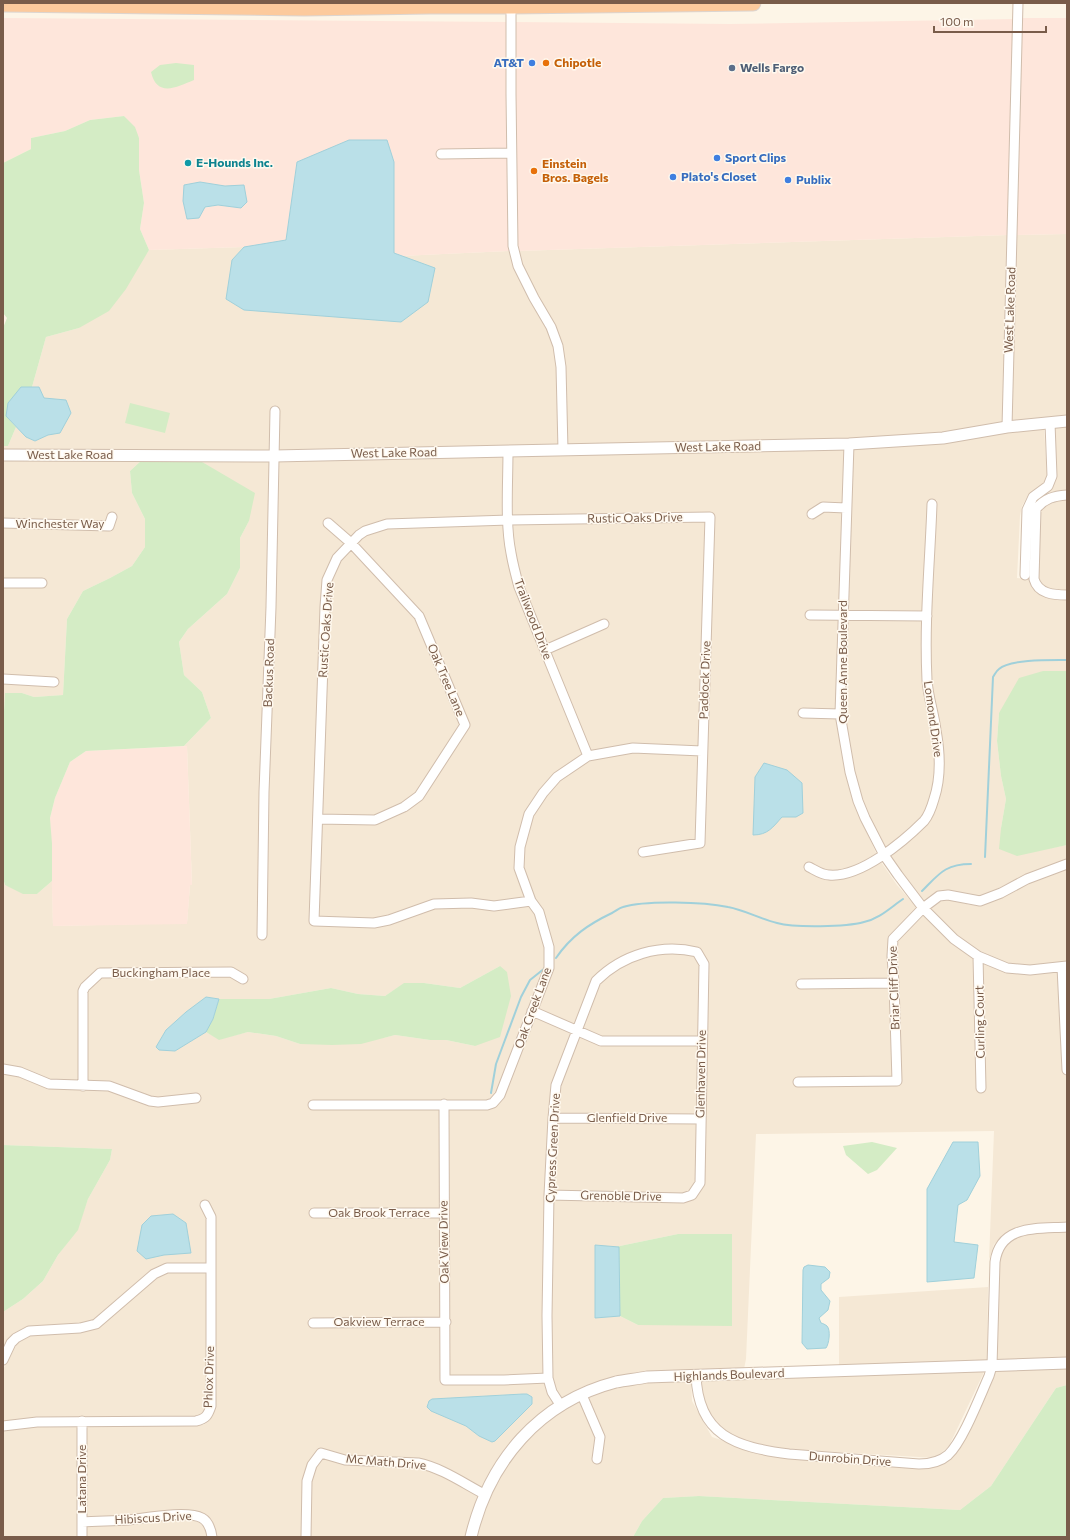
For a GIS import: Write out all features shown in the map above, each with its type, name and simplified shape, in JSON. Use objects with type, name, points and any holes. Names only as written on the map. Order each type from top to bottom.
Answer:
[{"type":"highway","points":[[3,4],[304,8],[431,4],[512,5],[753,3]]},
{"type":"street","name":"West Lake Road","points":[[3,455],[274,456],[849,444],[943,438],[1007,427],[1018,3]]},
{"type":"street","points":[[512,5],[513,246],[518,266],[551,327],[558,346],[561,367],[563,450]]},
{"type":"street","points":[[442,154],[512,153]]},
{"type":"street","name":"Backus Road","points":[[262,935],[264,792],[271,614],[275,411]]},
{"type":"street","points":[[1007,427],[1067,421]]},
{"type":"street","points":[[1025,575],[1027,510],[1033,497],[1048,486],[1052,476],[1050,423]]},
{"type":"street","name":"Queen Anne Boulevard","points":[[849,444],[840,714],[850,772],[858,801],[865,818],[884,855],[898,875],[924,908],[954,939],[978,956],[1007,968],[1030,970],[1065,967]]},
{"type":"street","name":"Trailwood Drive","points":[[508,451],[510,552],[518,587],[588,756]]},
{"type":"street","points":[[1067,495],[1051,497],[1042,501],[1036,508],[1034,579],[1035,584],[1044,592],[1056,595],[1067,595]]},
{"type":"street","name":"Lomond Drive","points":[[809,867],[828,875],[843,874],[858,870],[884,855],[927,817],[934,799],[938,780],[939,755],[936,729],[929,700],[927,679],[927,616],[932,504]]},
{"type":"street","points":[[812,514],[823,507],[846,508]]},
{"type":"street","name":"Winchester Way","points":[[3,523],[109,526],[112,517]]},
{"type":"street","name":"Rustic Oaks Drive","points":[[531,901],[494,906],[471,903],[434,904],[389,920],[374,923],[314,921],[324,607],[327,580],[337,558],[365,531],[386,524],[509,520],[710,517]]},
{"type":"street","name":"Paddock Drive","points":[[643,852],[700,843],[710,517]]},
{"type":"street","points":[[328,523],[351,543]]},
{"type":"street","name":"Oak Tree Lane","points":[[318,819],[375,820],[404,807],[419,796],[465,725],[419,616],[351,543]]},
{"type":"street","points":[[3,583],[42,583]]},
{"type":"street","points":[[810,615],[927,616]]},
{"type":"street","points":[[545,650],[604,624]]},
{"type":"street","points":[[3,679],[54,682]]},
{"type":"street","points":[[803,713],[840,714]]},
{"type":"street","name":"Oak Creek Lane","points":[[314,1105],[487,1105],[493,1102],[500,1095],[549,968],[549,947],[539,912],[531,901],[519,868],[520,847],[529,814],[557,776],[588,756],[633,748],[702,751]]},
{"type":"street","name":"Briar Cliff Drive","points":[[798,1082],[897,1081],[892,956],[893,939],[935,898],[944,895],[975,901],[984,900],[1027,879],[1067,864]]},
{"type":"street","name":"Cypress Green Drive","points":[[561,1406],[552,1392],[548,1378],[547,1316],[549,1195],[556,1085],[596,982],[607,970],[639,954],[655,950],[687,950],[697,952]]},
{"type":"street","name":"Glenhaven Drive","points":[[692,1195],[700,1183],[704,964],[697,952]]},
{"type":"street","name":"Curling Court","points":[[978,956],[981,1088]]},
{"type":"street","points":[[1065,967],[1067,1070]]},
{"type":"street","name":"Buckingham Place","points":[[83,1086],[83,991],[84,987],[100,973],[231,972],[243,979]]},
{"type":"street","points":[[801,984],[894,983]]},
{"type":"street","points":[[532,1012],[601,1041],[702,1041]]},
{"type":"street","points":[[3,1069],[20,1072],[49,1084],[109,1086],[154,1101],[196,1098]]},
{"type":"street","name":"Oak View Drive","points":[[444,1104],[446,1322],[445,1380],[548,1378]]},
{"type":"street","name":"Glenfield Drive","points":[[553,1118],[700,1119]]},
{"type":"street","name":"Grenoble Drive","points":[[549,1195],[683,1198],[692,1195]]},
{"type":"street","name":"Phlox Drive","points":[[3,1426],[37,1422],[196,1421],[203,1420],[208,1415],[211,1406],[212,1216],[205,1205]]},
{"type":"street","name":"Oak Brook Terrace","points":[[314,1213],[444,1213]]},
{"type":"street","name":"Dunrobin Drive","points":[[696,1376],[698,1398],[707,1419],[719,1432],[737,1442],[770,1452],[789,1454],[919,1464],[931,1463],[942,1459],[954,1448],[963,1432],[989,1376],[992,1366],[995,1262],[998,1248],[1004,1240],[1016,1233],[1029,1230],[1067,1227]]},
{"type":"street","points":[[3,1360],[11,1343],[16,1338],[29,1331],[80,1328],[96,1324],[154,1274],[167,1268],[211,1268]]},
{"type":"street","name":"Oakview Terrace","points":[[313,1323],[446,1322]]},
{"type":"street","name":"Highlands Boulevard","points":[[471,1537],[484,1494],[500,1465],[521,1438],[535,1425],[561,1406],[599,1388],[627,1380],[647,1377],[1067,1364]]},
{"type":"street","points":[[582,1395],[600,1437],[597,1458]]},
{"type":"street","name":"Latana Drive","points":[[82,1421],[82,1537]]},
{"type":"street","name":"Mc Math Drive","points":[[306,1537],[307,1481],[312,1465],[321,1453],[345,1460],[418,1463],[428,1465],[484,1494]]},
{"type":"street","name":"Hibiscus Drive","points":[[82,1522],[127,1520],[151,1516],[195,1515],[204,1519],[209,1525],[212,1537]]},
{"type":"shaded area","points":[[3,18],[507,22],[507,149],[437,151],[437,158],[507,157],[509,251],[401,256],[394,253],[394,162],[320,153],[297,162],[286,240],[244,247],[149,250],[140,229],[144,203],[139,170],[139,138],[124,116],[90,120],[65,131],[31,138],[31,149],[3,163]],"holes":[[[200,182],[225,186],[241,208],[218,205],[205,208]]]},
{"type":"shaded area","points":[[1022,18],[1067,18],[1067,234],[1017,235]]},
{"type":"shaded area","points":[[1014,19],[1008,235],[518,251],[515,22],[730,24]]},
{"type":"shaded area","points":[[1067,234],[1067,417],[1011,423],[1017,235]]},
{"type":"shaded area","points":[[1008,235],[1003,424],[942,434],[890,438],[567,446],[565,367],[537,296],[522,265],[518,251]]},
{"type":"shaded area","points":[[244,247],[232,260],[435,268],[400,256],[509,251],[514,268],[547,329],[554,346],[558,446],[274,452],[3,451],[3,446],[8,446],[16,427],[26,437],[35,441],[48,435],[44,398],[39,387],[32,387],[46,337],[79,328],[138,266],[149,250]]},
{"type":"shaded area","points":[[1067,425],[1067,491],[1049,493],[1039,499],[1034,505],[1035,499],[1053,486],[1056,480],[1053,426]]},
{"type":"shaded area","points":[[1044,427],[1047,477],[1045,482],[1028,495],[1022,506],[1020,516],[1017,578],[1026,579],[1032,510],[1031,584],[1043,596],[1056,599],[1067,599],[1067,671],[1043,671],[999,713],[997,741],[1001,776],[1006,799],[1001,828],[1046,849],[1067,845],[1067,859],[1026,875],[987,894],[972,897],[950,892],[936,893],[923,902],[888,857],[930,819],[939,801],[943,781],[941,729],[933,700],[931,679],[931,616],[937,500],[928,500],[923,612],[847,611],[853,448],[978,436]]},
{"type":"shaded area","points":[[844,448],[842,504],[820,504],[806,514],[811,520],[824,511],[842,512],[839,611],[806,611],[806,618],[838,619],[836,710],[800,709],[799,717],[836,718],[845,773],[853,802],[877,855],[856,866],[842,870],[828,871],[807,862],[803,869],[826,879],[843,878],[860,873],[881,862],[897,885],[917,908],[890,936],[889,979],[796,980],[797,988],[890,987],[892,1078],[794,1078],[794,1086],[901,1085],[896,956],[897,940],[923,914],[974,958],[977,1092],[986,1091],[983,962],[1058,971],[1062,1070],[1067,1073],[1067,1224],[1016,1228],[994,1244],[989,1260],[994,1131],[756,1134],[746,1359],[744,1369],[644,1372],[562,1400],[556,1390],[553,1377],[551,1316],[554,1199],[694,1200],[705,1183],[702,950],[699,947],[655,946],[638,950],[605,967],[592,979],[575,1025],[538,1010],[553,969],[554,947],[543,911],[535,900],[523,867],[524,847],[533,816],[560,779],[590,760],[634,752],[698,755],[696,840],[638,849],[640,857],[705,846],[714,513],[513,516],[512,455]],"holes":[[[678,1234],[638,1325],[620,1316],[595,1318],[595,1245],[615,1247]]]},
{"type":"shaded area","points":[[504,455],[504,516],[386,520],[350,538],[328,518],[322,523],[345,543],[333,557],[323,579],[320,607],[310,924],[375,927],[435,908],[529,905],[535,914],[545,947],[545,967],[496,1093],[491,1099],[486,1101],[309,1102],[309,1109],[440,1108],[440,1209],[309,1209],[309,1216],[440,1217],[441,1318],[308,1319],[308,1326],[441,1325],[441,1384],[504,1384],[545,1382],[555,1404],[531,1422],[504,1451],[482,1489],[429,1461],[346,1456],[318,1451],[308,1464],[302,1481],[302,1537],[216,1537],[213,1525],[208,1517],[195,1511],[151,1512],[127,1516],[86,1518],[86,1425],[203,1425],[208,1422],[212,1416],[215,1407],[216,1216],[207,1200],[199,1204],[207,1217],[206,1264],[167,1264],[94,1320],[79,1324],[29,1327],[3,1350],[3,1312],[23,1299],[43,1281],[58,1255],[77,1230],[88,1199],[110,1160],[112,1149],[3,1145],[3,1073],[18,1075],[48,1088],[108,1090],[158,1105],[201,1101],[200,1094],[158,1098],[151,1097],[110,1082],[87,1082],[88,989],[102,977],[230,976],[244,984],[249,978],[234,969],[97,971],[81,984],[79,991],[79,1082],[50,1080],[3,1065],[3,878],[5,885],[37,894],[52,881],[53,926],[187,923],[190,885],[192,885],[187,746],[184,746],[211,718],[202,692],[184,675],[179,642],[188,629],[227,594],[240,568],[240,538],[249,521],[219,473],[197,459]],"holes":[[[500,966],[475,1046],[446,1040],[430,1040],[395,1035],[383,1038],[300,1044],[276,1036],[248,1032],[219,1039],[206,1032],[175,1051],[156,1047],[166,1030],[206,997],[219,999],[269,999],[331,988],[358,994],[385,996],[405,983],[424,983],[460,988]],[[151,1216],[164,1255],[146,1258]],[[527,1394],[532,1404],[495,1441],[479,1436],[466,1426],[439,1414],[427,1404],[432,1399]]]},
{"type":"shaded area","points":[[3,458],[143,459],[130,471],[132,493],[145,519],[145,547],[132,566],[83,591],[67,619],[63,695],[34,697],[22,693],[5,693],[3,729],[3,682],[58,686],[59,679],[3,675],[3,587],[46,587],[46,580],[3,579],[3,527],[113,527],[117,515],[109,512],[106,522],[3,520]]},
{"type":"shaded area","points":[[1067,499],[1067,591],[1056,591],[1046,589],[1038,579],[1040,510],[1045,504]]},
{"type":"shaded area","points":[[705,521],[698,747],[591,752],[550,652],[610,626],[606,619],[547,645],[523,586],[515,551],[513,524]]},
{"type":"shaded area","points":[[504,524],[506,553],[514,588],[583,755],[525,813],[516,846],[515,867],[525,898],[494,902],[471,899],[373,919],[319,917],[322,823],[377,824],[407,810],[423,798],[469,727],[423,614],[357,543],[367,535],[387,528]]},
{"type":"shaded area","points":[[351,549],[415,618],[460,725],[415,794],[402,804],[374,816],[322,815],[329,607],[332,581],[340,560]]},
{"type":"shaded area","points":[[847,619],[923,620],[922,679],[925,701],[932,730],[935,755],[934,780],[930,798],[923,815],[884,850],[862,800],[854,771],[845,714]]},
{"type":"shaded area","points":[[187,746],[192,885],[190,885],[187,924],[53,926],[50,818],[55,798],[70,762],[86,751]]},
{"type":"shaded area","points":[[1067,868],[1067,962],[1029,966],[1008,964],[980,952],[957,936],[929,908],[938,900],[948,899],[970,905],[989,902],[1029,882]]},
{"type":"shaded area","points":[[655,954],[686,954],[694,956],[699,965],[698,1038],[602,1037],[582,1028],[600,983],[610,973],[640,957]]},
{"type":"shaded area","points":[[535,1017],[572,1032],[552,1084],[549,1114],[545,1191],[544,1374],[450,1376],[449,1108],[487,1109],[504,1096]]},
{"type":"shaded area","points":[[580,1035],[698,1045],[696,1115],[558,1114],[560,1086]]},
{"type":"shaded area","points":[[557,1121],[696,1122],[696,1182],[689,1191],[682,1194],[554,1191]]},
{"type":"shaded area","points":[[1067,1231],[1067,1360],[996,1362],[997,1266],[1000,1249],[1020,1235]]},
{"type":"shaded area","points":[[168,1272],[206,1272],[207,1405],[204,1413],[196,1418],[37,1418],[3,1422],[3,1370],[14,1345],[30,1335],[80,1332],[156,1277]]},
{"type":"shaded area","points":[[988,1287],[987,1363],[839,1366],[839,1297]]},
{"type":"shaded area","points":[[1067,1368],[1067,1385],[1056,1388],[991,1486],[960,1510],[699,1496],[663,1498],[642,1521],[633,1537],[475,1537],[487,1496],[511,1456],[537,1427],[563,1408],[580,1400],[596,1437],[592,1462],[601,1463],[604,1436],[588,1397],[623,1383],[691,1378],[692,1401],[712,1437],[768,1455],[936,1466],[956,1451],[995,1370]]},
{"type":"shaded area","points":[[985,1370],[949,1446],[935,1458],[771,1448],[719,1432],[700,1398],[699,1378]]},
{"type":"shaded area","points":[[38,1425],[78,1425],[77,1537],[3,1537],[3,1430]]},
{"type":"shaded area","points":[[323,1458],[417,1467],[436,1472],[478,1496],[469,1523],[467,1537],[311,1537],[311,1482],[316,1467]]},
{"type":"shaded area","points":[[194,1519],[201,1522],[205,1527],[207,1537],[86,1537],[86,1525],[152,1520]]},
{"type":"green space","points":[[176,63],[194,65],[194,80],[168,88],[163,88],[158,85],[151,72],[160,65]]},
{"type":"green space","points":[[124,116],[135,127],[139,138],[139,170],[144,203],[140,229],[149,250],[126,289],[109,311],[79,328],[46,337],[32,387],[21,387],[6,416],[16,427],[8,446],[3,446],[3,328],[7,318],[3,313],[3,163],[31,149],[31,138],[65,131],[90,120]]},
{"type":"green space","points":[[130,403],[170,413],[165,433],[125,423]]},
{"type":"green space","points":[[143,459],[197,459],[255,493],[249,521],[240,538],[240,568],[227,594],[188,629],[179,642],[184,675],[202,692],[211,718],[184,746],[86,751],[70,762],[55,798],[50,818],[52,881],[37,894],[23,894],[5,885],[3,878],[3,729],[5,693],[22,693],[34,697],[63,695],[67,619],[83,591],[132,566],[145,547],[145,519],[132,493],[130,471]]},
{"type":"green space","points":[[1043,671],[1067,671],[1067,845],[1017,856],[999,849],[1006,799],[1001,776],[997,741],[999,713],[1019,678]]},
{"type":"green space","points":[[500,966],[507,972],[511,996],[500,1037],[475,1046],[446,1040],[430,1040],[395,1035],[361,1044],[332,1045],[300,1044],[276,1036],[248,1032],[219,1040],[206,1032],[213,1019],[219,999],[269,999],[331,988],[358,994],[385,996],[404,983],[424,983],[460,988]]},
{"type":"green space","points":[[872,1142],[897,1148],[877,1170],[868,1174],[846,1155],[843,1146]]},
{"type":"green space","points":[[3,1145],[112,1149],[110,1160],[88,1199],[78,1230],[58,1255],[43,1281],[23,1299],[3,1312]]},
{"type":"green space","points":[[678,1234],[732,1234],[732,1326],[638,1325],[620,1316],[619,1247],[615,1247]]},
{"type":"green space","points":[[1067,1385],[1067,1537],[633,1537],[642,1521],[663,1498],[699,1496],[960,1510],[991,1486],[1056,1388]]},
{"type":"water","points":[[349,140],[387,140],[394,162],[394,253],[435,268],[428,302],[401,322],[244,310],[226,299],[232,260],[244,247],[286,240],[297,162]]},
{"type":"water","points":[[200,182],[225,186],[244,185],[247,202],[241,208],[218,205],[205,207],[199,218],[187,219],[183,201],[184,185]]},
{"type":"water","points":[[21,387],[39,387],[44,398],[66,400],[71,413],[60,433],[48,435],[35,441],[26,437],[6,416],[8,403]]},
{"type":"water","points":[[764,763],[787,770],[802,783],[803,813],[796,817],[782,817],[773,827],[763,834],[753,835],[755,777]]},
{"type":"water","points":[[206,997],[219,999],[213,1019],[206,1032],[175,1051],[159,1050],[156,1047],[166,1030]]},
{"type":"water","points":[[953,1142],[978,1142],[980,1176],[967,1200],[958,1205],[954,1242],[978,1245],[974,1278],[927,1282],[927,1189]]},
{"type":"water","points":[[173,1214],[186,1223],[191,1253],[164,1255],[146,1259],[137,1251],[142,1225],[151,1216]]},
{"type":"water","points":[[595,1245],[619,1247],[620,1316],[595,1318]]},
{"type":"water","points":[[808,1265],[825,1267],[830,1272],[829,1278],[821,1284],[821,1290],[830,1301],[828,1310],[819,1318],[821,1323],[827,1326],[829,1331],[829,1340],[826,1348],[807,1349],[802,1343],[803,1270],[804,1267]]},
{"type":"water","points":[[527,1394],[532,1397],[532,1404],[495,1441],[492,1442],[479,1436],[466,1426],[431,1411],[427,1407],[429,1401],[432,1399]]},
{"type":"waterway","points":[[985,857],[993,677],[999,669],[1012,663],[1067,660]]},
{"type":"waterway","points":[[922,891],[943,871],[962,864],[971,864]]},
{"type":"waterway","points":[[556,958],[568,943],[588,926],[620,908],[633,905],[675,902],[718,905],[740,910],[785,925],[820,926],[856,924],[869,921],[884,913],[903,899]]},
{"type":"waterway","points":[[491,1093],[496,1064],[521,997],[530,980],[545,968]]},
{"type":"place","name":"AT&T","points":[[532,63]]},
{"type":"place","name":"Chipotle","points":[[546,63]]},
{"type":"place","name":"Wells Fargo","points":[[732,68]]},
{"type":"place","name":"Sport Clips","points":[[717,158]]},
{"type":"place","name":"E-Hounds Inc.","points":[[188,163]]},
{"type":"place","name":"Einstein Bros. Bagels","points":[[534,171]]},
{"type":"place","name":"Plato's Closet","points":[[673,177]]},
{"type":"place","name":"Publix","points":[[788,180]]}]
